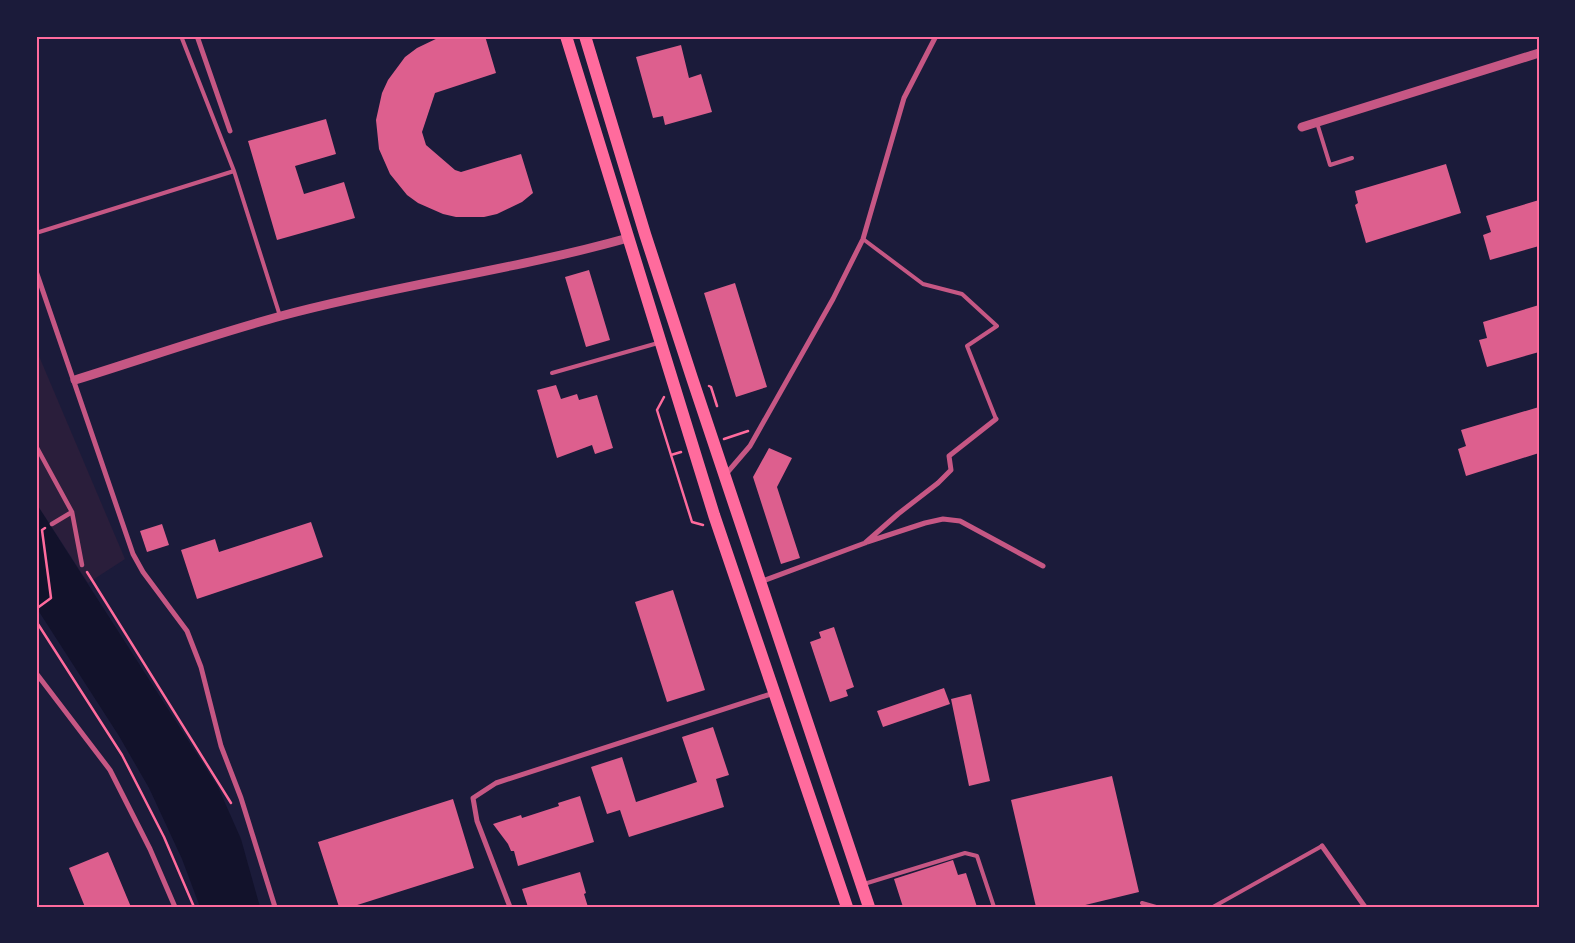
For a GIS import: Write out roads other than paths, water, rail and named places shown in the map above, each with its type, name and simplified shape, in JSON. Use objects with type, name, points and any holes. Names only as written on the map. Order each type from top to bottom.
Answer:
[{"type":"main road","points":[[566,36],[714,515],[847,907]]},
{"type":"main road","points":[[585,36],[645,234],[724,477],[869,907]]},
{"type":"street","points":[[197,36],[230,131]]},
{"type":"street","points":[[724,477],[750,446],[834,299],[863,239],[904,98],[936,36]]},
{"type":"street","points":[[1302,127],[1539,53]]},
{"type":"street","points":[[75,380],[280,316],[432,281],[577,252],[628,238]]},
{"type":"street","points":[[36,270],[133,554],[143,572],[187,631],[201,667],[221,746],[241,798],[276,907]]},
{"type":"street","points":[[865,543],[938,483],[951,470],[949,456],[996,419]]},
{"type":"street","points":[[36,446],[72,512],[82,565]]},
{"type":"street","points":[[52,524],[72,512]]},
{"type":"street","points":[[760,583],[925,522],[943,519],[960,521],[1043,566]]},
{"type":"street","points":[[36,673],[110,770],[150,849],[175,907]]},
{"type":"street","points":[[510,907],[478,821],[473,798],[496,783],[775,692]]},
{"type":"street","points":[[1322,846],[1365,907]]},
{"type":"lane","points":[[181,36],[234,171],[280,316]]},
{"type":"lane","points":[[1317,123],[1330,165],[1352,158]]},
{"type":"lane","points":[[36,233],[234,171]]},
{"type":"lane","points":[[863,239],[923,284],[962,294],[997,326],[967,346],[996,419]]},
{"type":"lane","points":[[552,373],[660,342]]},
{"type":"lane","points":[[1213,907],[1322,846]]},
{"type":"lane","points":[[862,885],[966,853],[977,856],[994,907]]},
{"type":"lane","points":[[1142,903],[1156,907]]}]
